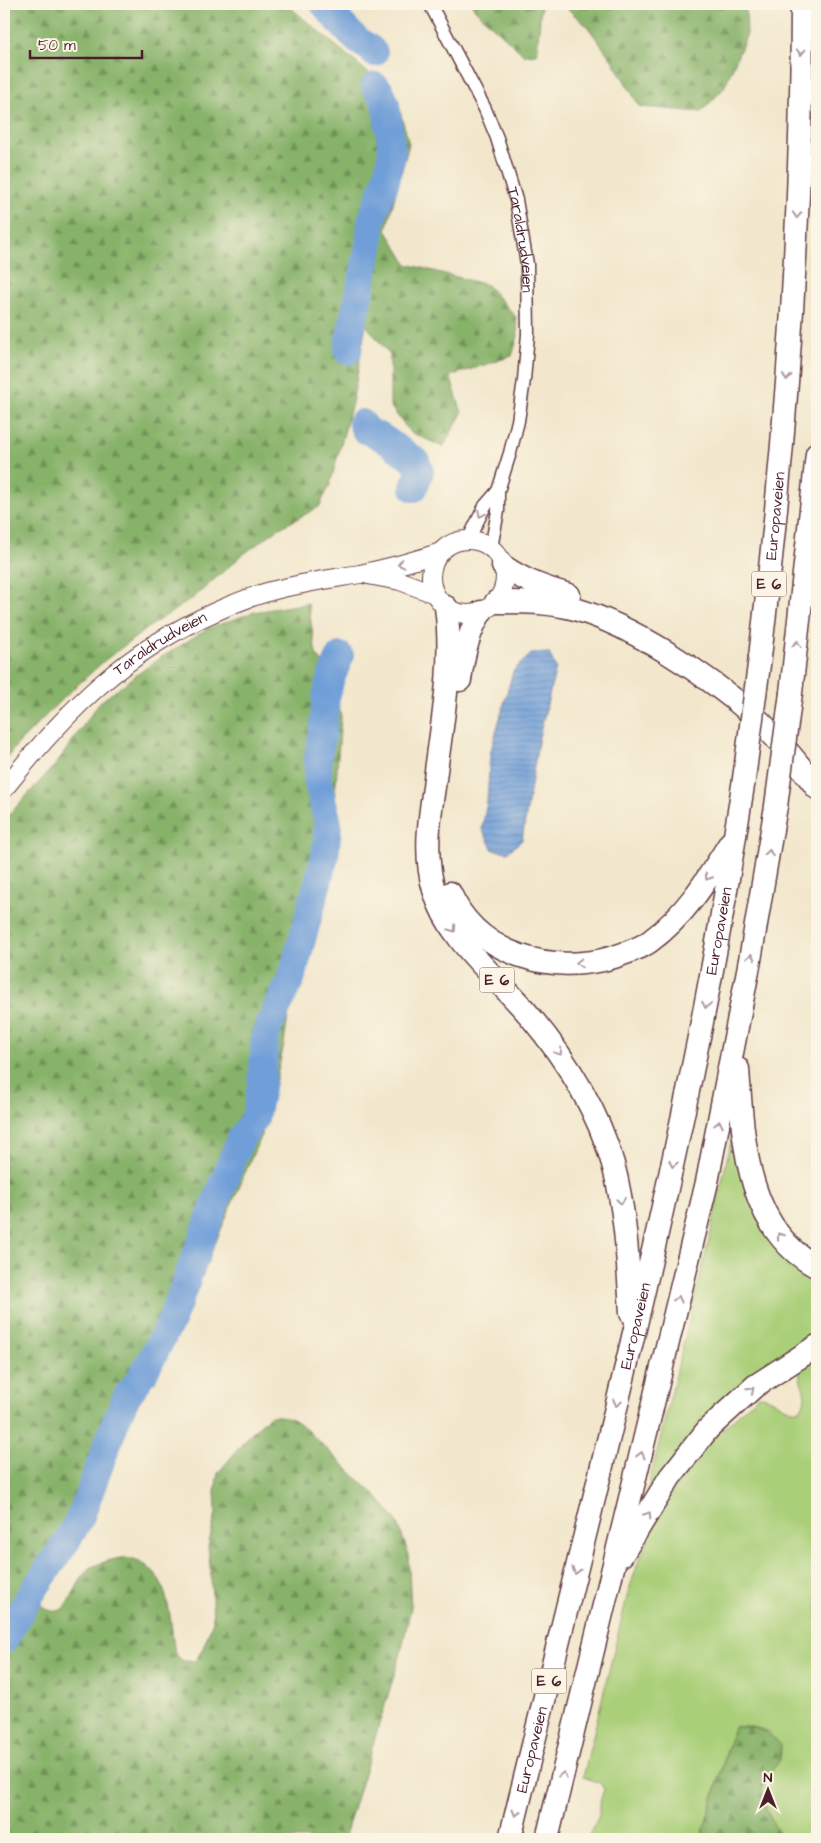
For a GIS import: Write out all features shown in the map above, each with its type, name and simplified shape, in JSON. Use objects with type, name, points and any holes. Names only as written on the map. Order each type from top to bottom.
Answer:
[{"type":"highway","name":"Europaveien","points":[[510,1839],[633,1339],[671,1174],[701,1031],[735,836],[760,657],[789,360],[798,190],[802,4]]},
{"type":"highway","name":"E 6","points":[[547,1839],[706,1182],[736,1040],[776,806],[791,693],[817,454]]},
{"type":"highway","points":[[497,557],[527,580],[609,610],[684,651],[727,682],[770,719],[817,772]]},
{"type":"highway","name":"E 6","points":[[440,601],[449,636],[449,667],[428,831],[429,872],[440,909],[462,941],[554,1045],[570,1069],[598,1120],[613,1165],[623,1213],[633,1339]]},
{"type":"highway","points":[[489,607],[540,602],[575,609],[601,618],[670,655],[696,672],[754,717],[817,788]]},
{"type":"highway","name":"E 6","points":[[489,607],[474,623],[464,655],[442,832],[443,861],[448,888],[459,910],[476,932],[507,951],[541,961],[581,964],[601,961],[625,953],[647,944],[680,915],[697,894],[735,836]]},
{"type":"highway","name":"E 6","points":[[736,1040],[742,1135],[745,1156],[755,1190],[764,1210],[783,1240],[794,1252],[817,1267]]},
{"type":"highway","name":"E 6","points":[[612,1570],[670,1477],[708,1429],[755,1386],[817,1346]]},
{"type":"main road","points":[[468,540],[476,541],[497,557],[504,585],[501,594],[489,607],[463,614],[440,601],[431,584],[431,572],[441,552],[458,542],[468,540]]},
{"type":"main road","name":"Taraldrudveien","points":[[4,788],[45,738],[94,688],[131,659],[167,636],[204,616],[268,592],[309,582],[360,574],[441,552]]},
{"type":"main road","name":"Taraldrudveien","points":[[360,574],[400,581],[440,601]]},
{"type":"street","name":"Taraldrudveien","points":[[430,4],[485,109],[497,138],[518,207],[527,264],[528,334],[524,380],[512,444],[498,491],[497,557]]},
{"type":"street","name":"Taraldrudveien","points":[[468,540],[485,506],[498,491]]},
{"type":"green space","points":[[4,4],[282,4],[291,8],[396,96],[409,144],[386,230],[407,264],[487,285],[516,317],[518,336],[512,356],[450,376],[462,413],[443,447],[410,432],[390,406],[390,355],[366,325],[353,399],[330,485],[319,507],[278,529],[241,556],[192,599],[156,622],[105,660],[61,700],[15,747],[4,762]]},
{"type":"green space","points":[[472,4],[553,4],[541,6],[537,54],[524,55],[475,10]]},
{"type":"green space","points":[[562,4],[746,4],[747,34],[724,88],[701,112],[640,107],[612,60],[587,26]]},
{"type":"green space","points":[[308,603],[316,654],[331,673],[341,716],[332,837],[317,915],[291,999],[283,1049],[266,1123],[204,1270],[148,1378],[85,1512],[64,1552],[35,1600],[48,1610],[58,1611],[66,1605],[85,1573],[92,1567],[122,1558],[141,1563],[152,1571],[160,1582],[165,1595],[175,1654],[183,1661],[195,1661],[202,1650],[213,1621],[208,1546],[216,1513],[215,1490],[218,1473],[253,1431],[270,1416],[283,1416],[292,1419],[305,1428],[377,1497],[397,1521],[408,1553],[411,1607],[401,1653],[344,1839],[4,1839],[4,820],[56,764],[100,702],[157,660],[207,629],[254,612]]},
{"type":"green space","points":[[734,1127],[740,1159],[817,1275],[817,1339],[772,1366],[646,1496],[710,1236]]},
{"type":"green space","points":[[817,1357],[817,1839],[784,1839],[780,1834],[771,1820],[762,1788],[765,1779],[780,1760],[769,1732],[753,1727],[734,1727],[701,1839],[587,1839],[599,1816],[599,1805],[604,1789],[600,1783],[583,1777],[628,1593],[638,1563],[664,1504],[701,1450],[758,1396],[769,1398],[789,1409],[800,1410],[805,1399],[800,1379],[800,1368]]},
{"type":"green space","points":[[734,1727],[749,1727],[760,1730],[770,1735],[781,1745],[779,1761],[764,1780],[762,1797],[768,1813],[784,1839],[701,1839]]},
{"type":"water","points":[[549,653],[556,668],[539,737],[522,840],[508,852],[493,850],[482,829],[487,801],[490,754],[513,671],[531,654]]},
{"type":"waterway","points":[[324,4],[357,40],[374,53]]},
{"type":"waterway","points":[[348,351],[369,247],[371,221],[386,180],[392,152],[386,105],[381,92],[375,86]]},
{"type":"waterway","points":[[362,423],[365,430],[381,437],[416,461],[420,471],[414,488]]},
{"type":"waterway","points":[[4,1640],[81,1516],[117,1418],[127,1396],[144,1373],[172,1319],[234,1154],[241,1138],[255,1118],[261,1087],[265,1038],[292,976],[325,856],[328,824],[318,782],[318,757],[326,697],[340,656]]}]
